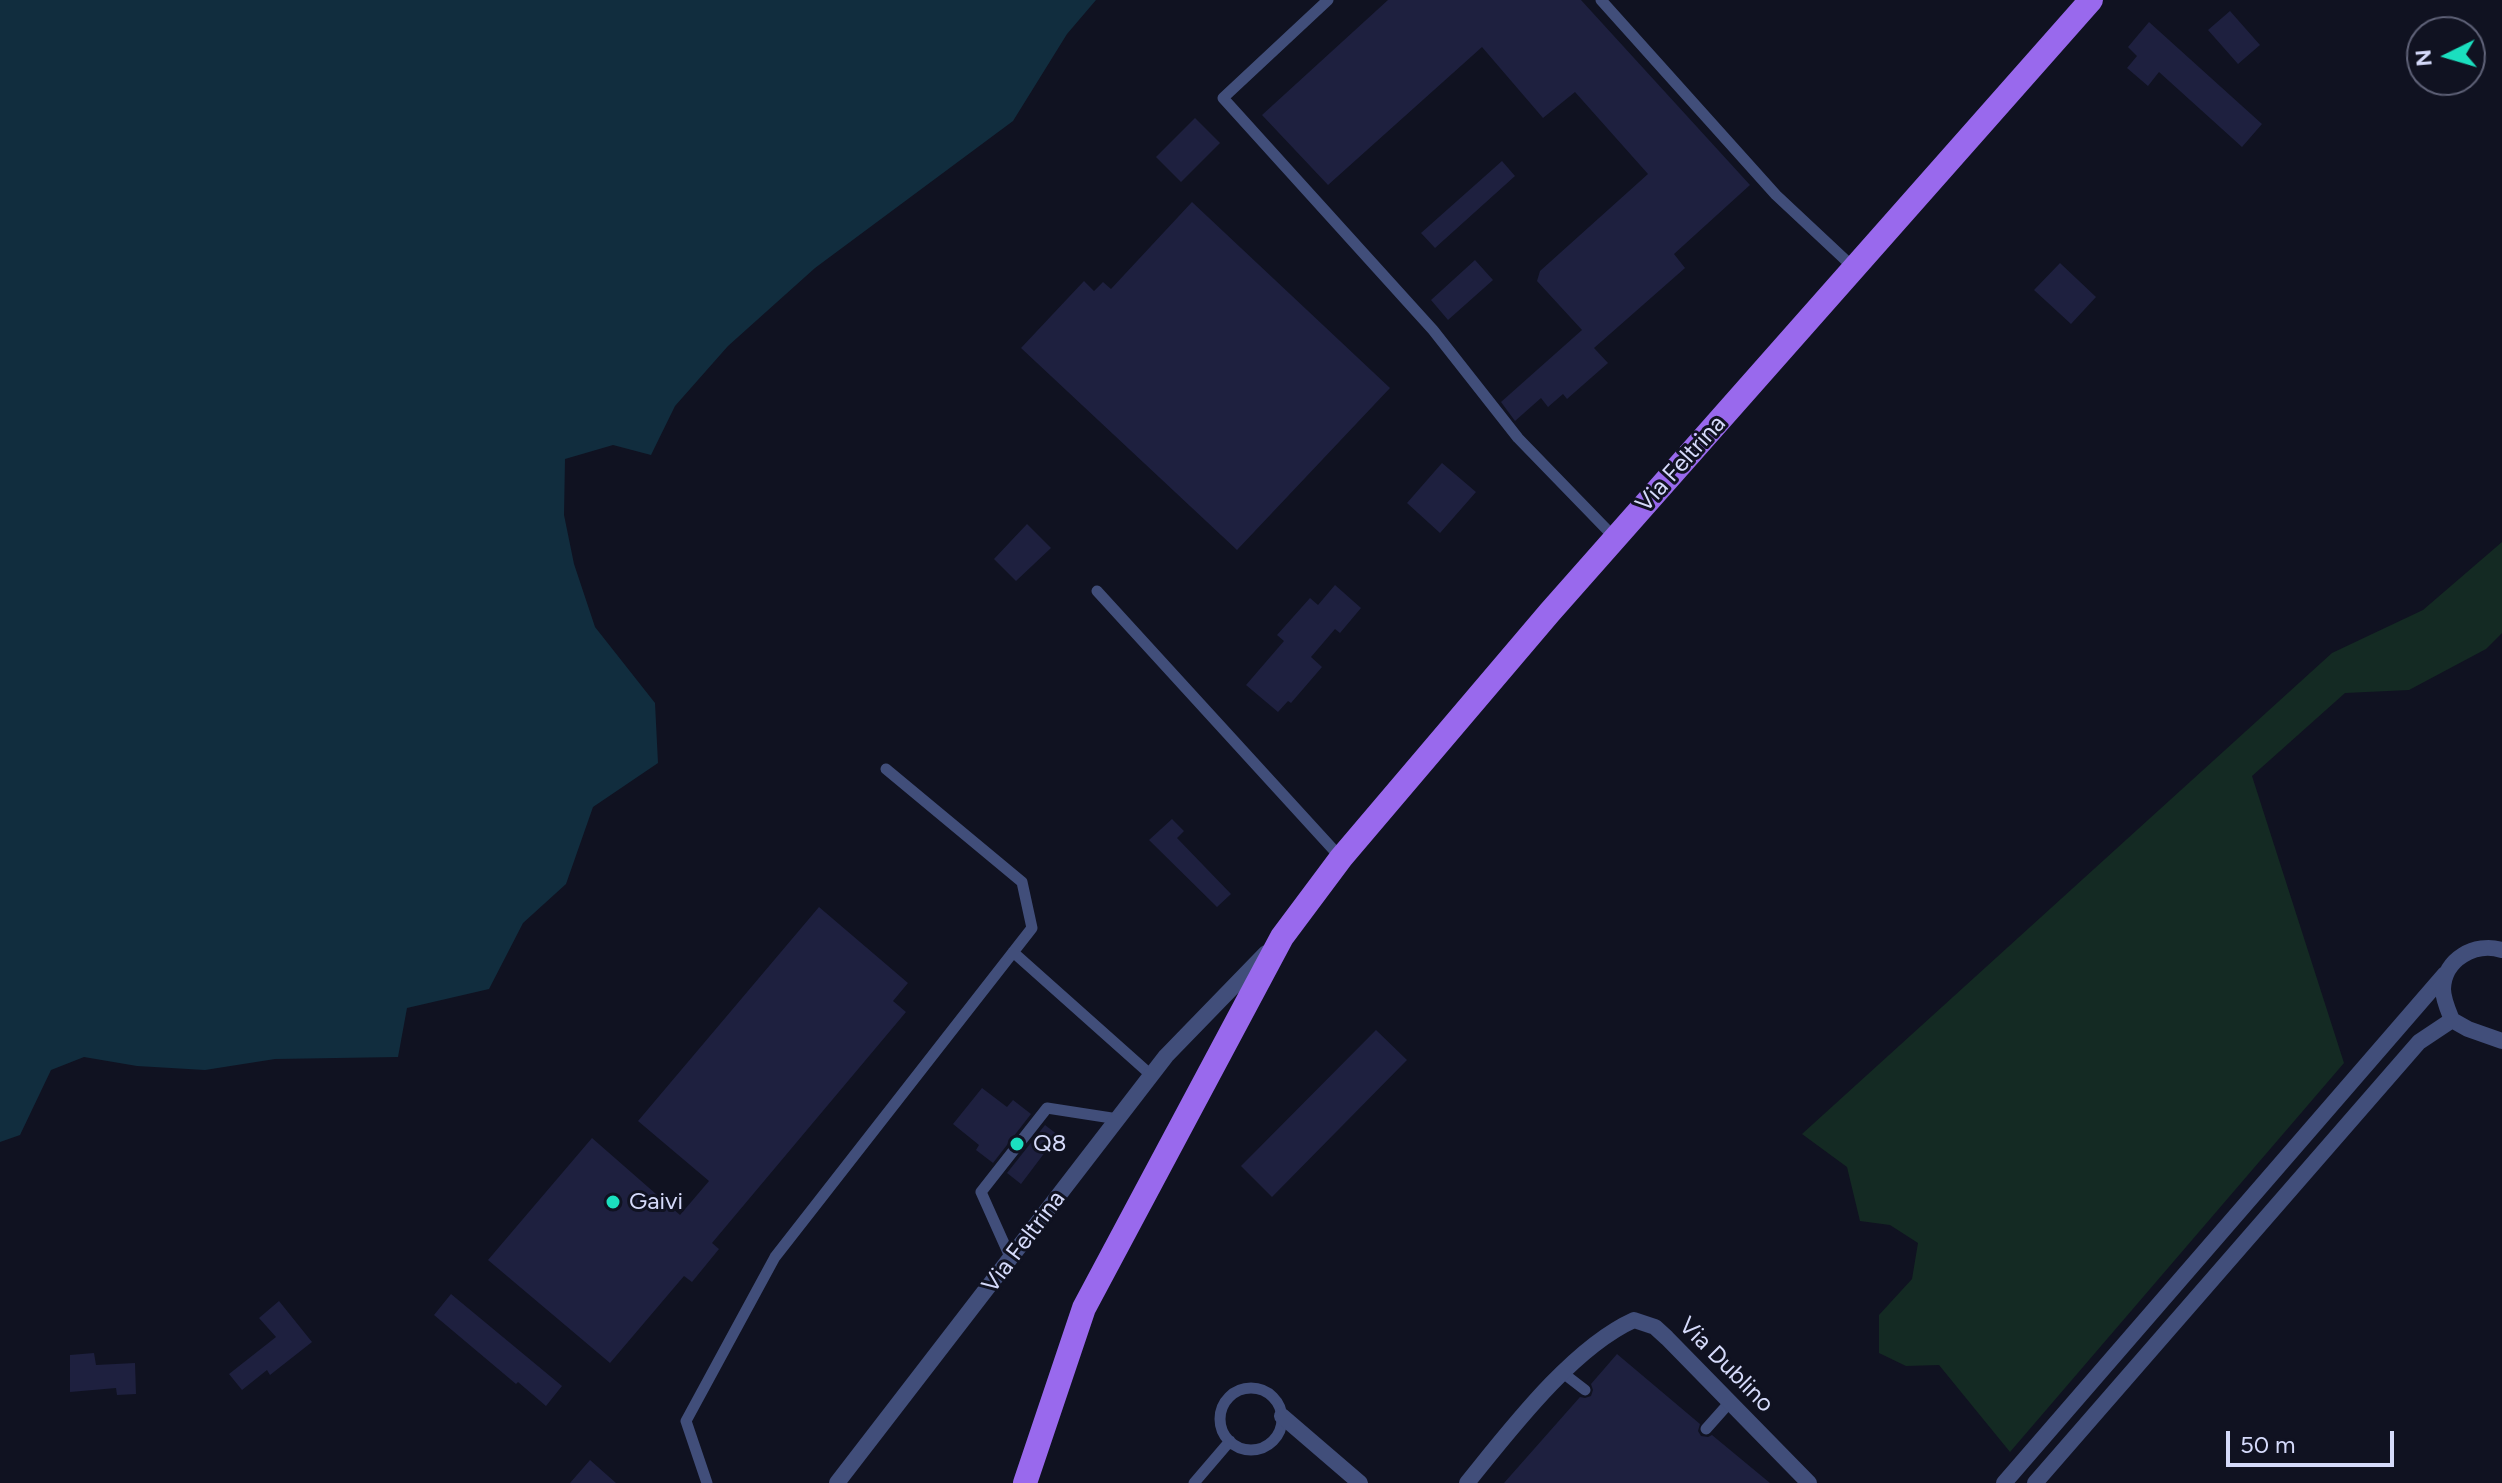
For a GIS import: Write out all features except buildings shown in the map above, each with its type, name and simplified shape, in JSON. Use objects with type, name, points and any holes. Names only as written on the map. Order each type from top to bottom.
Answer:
[{"type":"main road","name":"Via Feltrina","points":[[1025,1483],[1084,1308],[1282,937],[1341,858],[1615,538],[2091,0]]},
{"type":"street","name":"Via Feltrina","points":[[837,1483],[1166,1056],[1282,937]]},
{"type":"street","points":[[2004,1483],[2445,974],[2451,963],[2487,946],[2502,950]]},
{"type":"street","points":[[2445,974],[2443,993],[2452,1020],[2502,1041]]},
{"type":"street","points":[[2035,1483],[2419,1042],[2452,1020]]},
{"type":"street","name":"Via Dublino","points":[[1467,1483],[1563,1373],[1614,1329],[1634,1320],[1655,1327],[1809,1483]]},
{"type":"street","points":[[1282,1416],[1360,1483]]},
{"type":"lane","points":[[1328,0],[1223,98],[1433,330],[1518,438],[1615,538]]},
{"type":"lane","points":[[1601,0],[1754,170],[1813,232],[1854,269]]},
{"type":"lane","points":[[1097,591],[1341,858]]},
{"type":"lane","points":[[707,1483],[686,1421],[775,1257],[1032,928],[1022,882],[886,769]]},
{"type":"lane","points":[[1013,952],[1151,1075]]},
{"type":"lane","points":[[1011,1259],[981,1192],[1047,1108],[1118,1119]]},
{"type":"lane","points":[[1563,1373],[1585,1390]]},
{"type":"lane","points":[[1247,1388],[1266,1391],[1274,1398],[1282,1416],[1279,1433],[1267,1446],[1248,1450],[1230,1441],[1223,1433],[1220,1414],[1229,1396],[1247,1388]]},
{"type":"lane","points":[[1706,1429],[1730,1402]]},
{"type":"lane","points":[[1194,1483],[1230,1441]]},
{"type":"green space","points":[[2502,542],[2502,633],[2486,649],[2409,690],[2345,693],[2252,776],[2344,1063],[2010,1452],[1939,1365],[1906,1366],[1879,1353],[1879,1315],[1912,1279],[1918,1243],[1890,1225],[1860,1221],[1847,1167],[1802,1134],[2332,653],[2423,610]]},
{"type":"water","points":[[0,0],[1096,0],[1067,34],[1013,121],[815,268],[728,346],[675,406],[651,455],[613,445],[565,459],[564,515],[574,564],[595,627],[655,703],[658,763],[593,807],[566,884],[523,923],[489,989],[407,1008],[398,1057],[275,1059],[205,1070],[137,1066],[84,1057],[51,1070],[20,1135],[0,1142]]},
{"type":"place","name":"Q8","points":[[1017,1144]]},
{"type":"place","name":"Gaivi","points":[[613,1202]]}]
